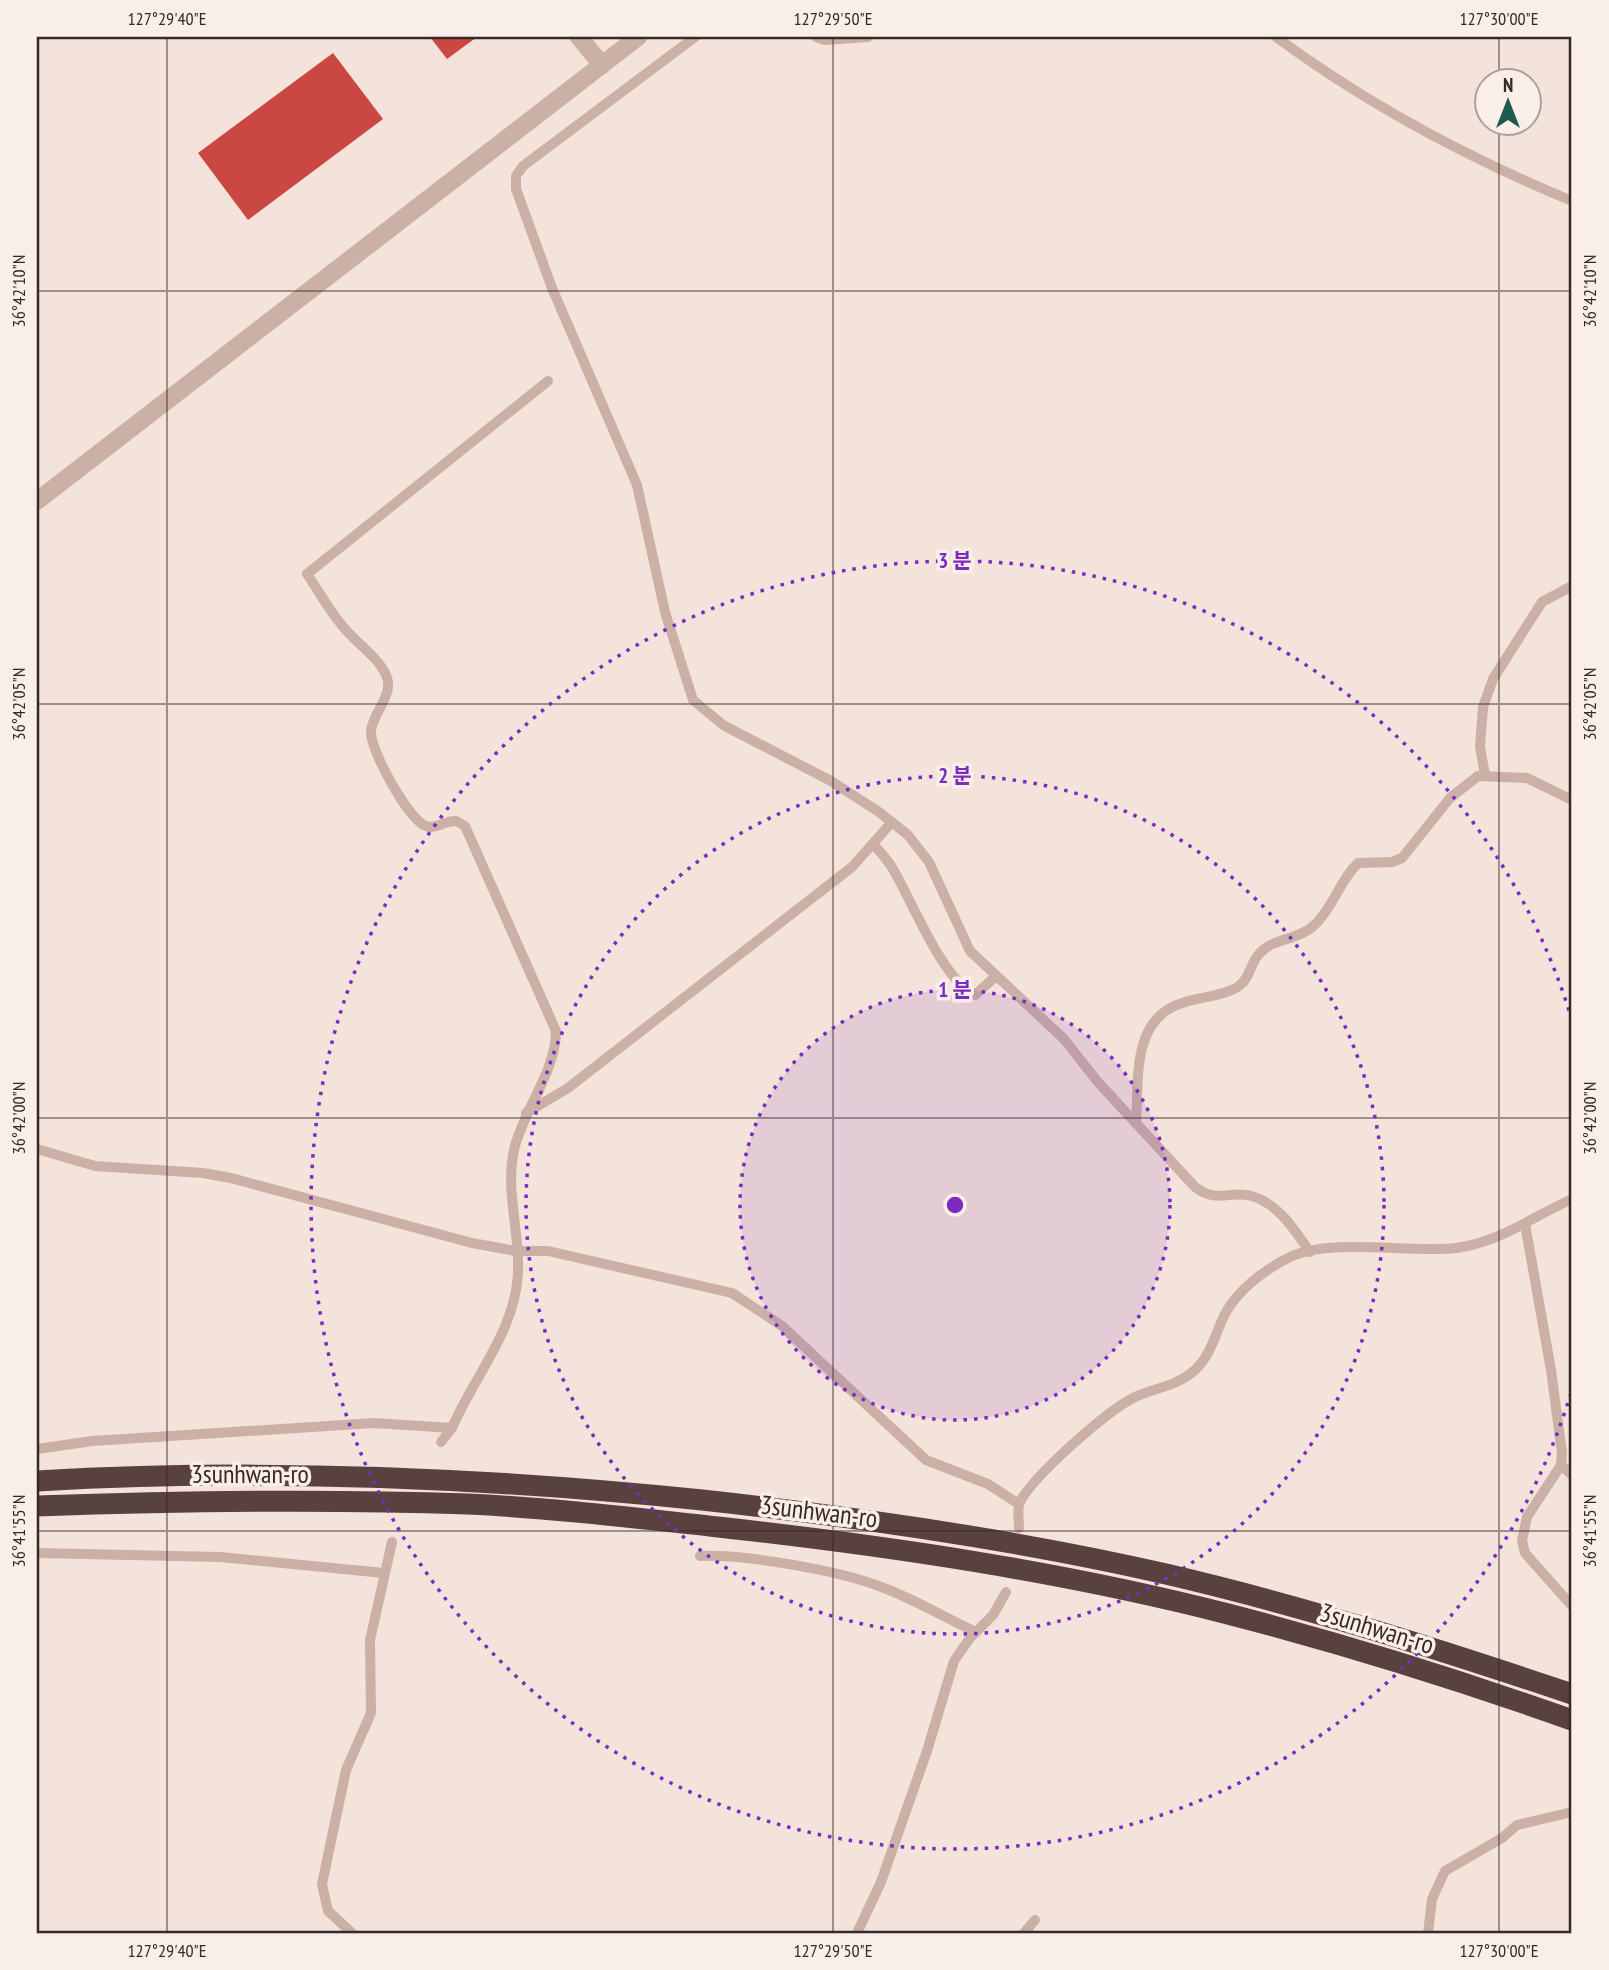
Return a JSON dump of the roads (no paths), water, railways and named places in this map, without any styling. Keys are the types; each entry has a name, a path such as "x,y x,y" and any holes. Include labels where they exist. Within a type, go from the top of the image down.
{"highway":[{"name":"3sunhwan-ro","path":"37,1481 253,1474 406,1476 552,1485 909,1524 1167,1574 1302,1608 1572,1693"},
{"name":"3sunhwan-ro","path":"37,1506 302,1500 471,1504 600,1514 864,1544 1083,1581 1225,1613 1367,1653 1572,1720"}],"street":[{"path":"579,37 602,65"},
{"path":"37,501 638,37"}],"lane":[{"path":"695,37 523,166 516,176 516,189 552,288 637,485 665,612 693,700 723,725 831,781 908,835 929,862 970,951 1064,1039 1097,1082 1203,1194 1218,1198 1250,1195 1268,1203 1286,1218 1310,1252"},
{"path":"816,37 825,40 868,37"},
{"path":"1276,37 1389,110 1503,172 1572,201"},
{"path":"441,1442 452,1428 464,1399 509,1321 518,1272 511,1173 520,1126 554,1050 556,1031 550,1011 465,826 456,821 429,827 418,823 394,786 370,740 371,727 389,686 388,678 339,622 307,573 548,381"},
{"path":"1485,775 1480,747 1483,707 1493,679 1542,602 1572,586"},
{"path":"1136,1123 1140,1049 1146,1031 1156,1018 1178,1004 1237,988 1247,978 1258,955 1267,947 1297,936 1312,927 1358,863 1392,862 1402,858 1450,798 1478,776 1527,778 1572,800"},
{"path":"526,1113 568,1088 852,867 892,822"},
{"path":"873,844 892,866 947,967 969,992 975,995 996,976"},
{"path":"37,1149 95,1166 203,1173 231,1178 396,1224 516,1251 548,1251 732,1293 782,1326 926,1460 988,1485 1019,1504"},
{"path":"1019,1528 1019,1504 1048,1465 1133,1398 1178,1383 1194,1371 1205,1360 1226,1312 1247,1287 1271,1268 1295,1255 1324,1249 1454,1248 1477,1244 1525,1224 1572,1199"},
{"path":"1525,1224 1551,1370 1562,1453 1561,1465 1527,1517 1522,1541 1525,1553 1572,1606"},
{"path":"37,1449 92,1441 374,1423 452,1428"},
{"path":"1561,1465 1572,1475"},
{"path":"352,1933 328,1911 322,1884 346,1770 371,1713 370,1640 392,1542"},
{"path":"37,1553 220,1557 384,1573"},
{"path":"700,1556 720,1555 838,1574 884,1587 976,1632"},
{"path":"857,1933 881,1882 927,1751 954,1661 993,1615 1006,1592"},
{"path":"1428,1933 1432,1899 1445,1871 1502,1838 1517,1825 1572,1812"},
{"path":"1024,1933 1035,1920"}]}
